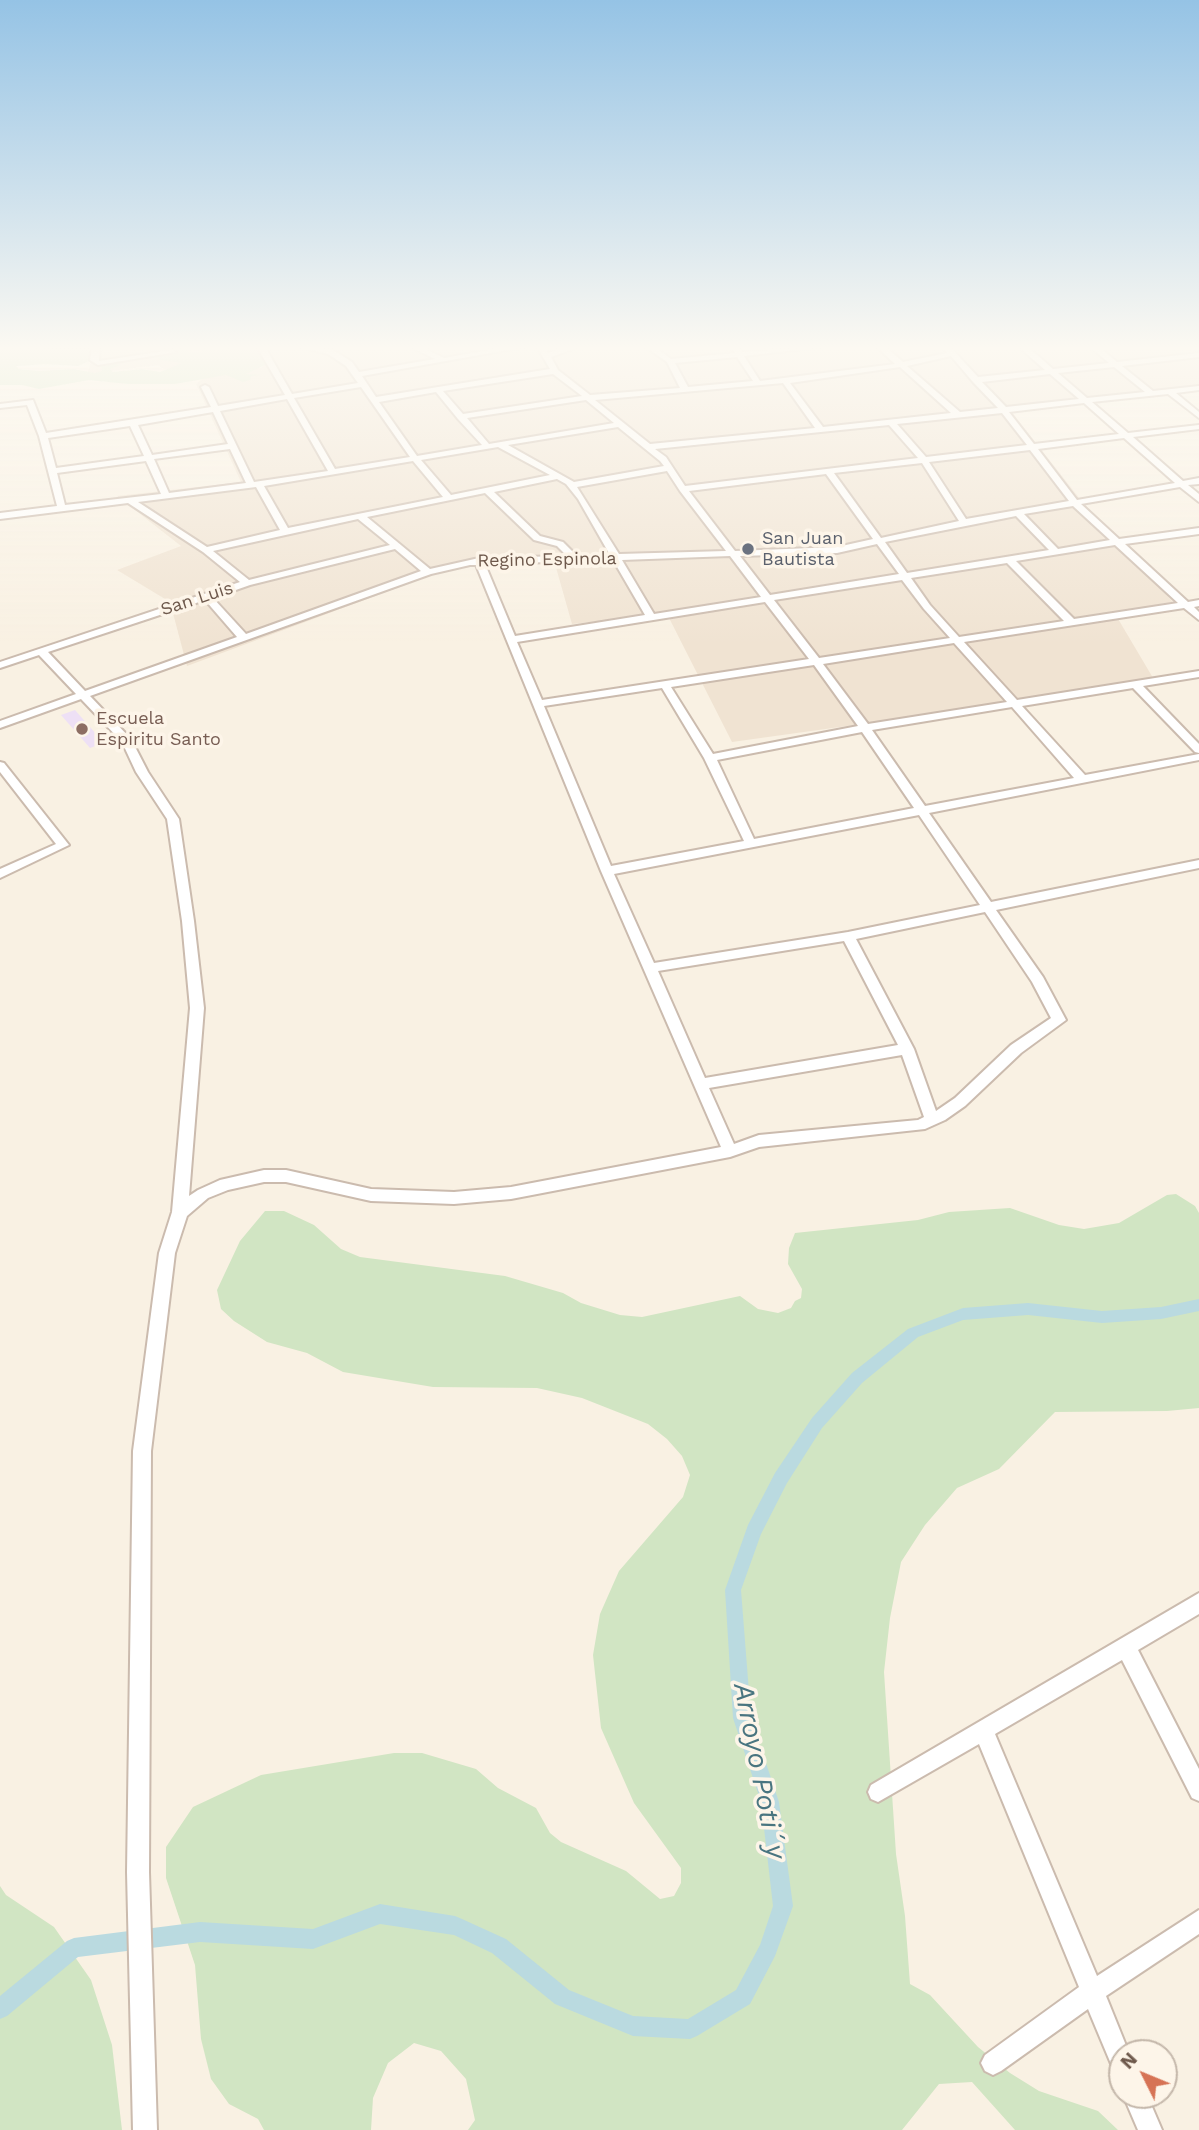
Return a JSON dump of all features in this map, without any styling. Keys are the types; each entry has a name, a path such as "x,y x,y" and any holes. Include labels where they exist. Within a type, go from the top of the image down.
{"street":[{"path":"46,446 62,509"},
{"path":"143,446 166,496"},
{"path":"52,471 230,446"},
{"path":"233,446 285,531"},
{"path":"317,446 332,471"},
{"path":"407,446 448,497"},
{"path":"0,516 255,485 485,446"},
{"path":"505,446 572,485 651,617"},
{"path":"646,447 652,446"},
{"path":"912,446 964,522"},
{"path":"683,489 1043,446"},
{"path":"1138,446 1199,499"},
{"path":"180,1212 203,1194 225,1184 264,1176 286,1176 371,1195 454,1198 511,1192 730,1151 760,1141 920,1125 960,1101 1016,1049 1059,1020 1038,980 816,660 683,489 663,459 646,447"},
{"path":"1031,448 1075,503 1199,617"},
{"path":"572,485 669,468"},
{"path":"829,472 903,577 1012,705 1082,779"},
{"path":"206,550 285,531 558,476"},
{"name":"Regino Espinola","path":"0,725 428,572 479,561 617,559 836,550 964,522 1199,481"},
{"path":"487,490 537,538 560,544 574,558"},
{"path":"129,500 206,550 247,583"},
{"path":"1018,513 1056,552"},
{"path":"360,516 428,572"},
{"path":"511,639 1199,531"},
{"name":"San Luis","path":"0,665 247,583 398,546"},
{"path":"1009,559 1070,621"},
{"path":"479,561 607,871 730,1151"},
{"path":"206,596 245,639"},
{"path":"538,704 1199,603"},
{"path":"41,652 127,741 142,772 173,819 197,1008 180,1212 167,1253 142,1451 138,1894 145,2130"},
{"path":"710,758 864,728 1199,674"},
{"path":"1135,684 1199,750"},
{"path":"665,685 710,758 750,842"},
{"path":"607,871 1199,757"},
{"path":"0,765 63,845 0,874"},
{"path":"651,968 848,936 1199,864"},
{"path":"848,936 907,1049 932,1120"},
{"path":"701,1084 907,1049"},
{"path":"878,1792 1199,1603"},
{"path":"1125,1646 1199,1791"},
{"path":"983,1730 1112,2039"},
{"path":"993,2063 1092,1992 1199,1921"},
{"path":"1141,2109 1150,2130"}],"shaded area":[{"path":"225,446 1039,446 1081,500 1173,602 1114,612 1156,683 732,742 667,614 572,624 555,564 466,567 437,573 187,666 170,602 117,570 181,546 117,496 241,482"},
{"name":"Escuela Espiritu Santo","path":"75,710 104,743 90,748 61,715"}],"green space":[{"path":"1176,1194 1195,1206 1199,1213 1199,1408 1167,1411 1055,1412 999,1469 957,1488 925,1525 901,1562 890,1618 884,1672 896,1854 905,1916 910,1984 930,1995 978,2047 1010,2073 1039,2091 1098,2111 1118,2130 1015,2130 972,2082 939,2084 902,2130 468,2130 475,2120 466,2079 441,2051 414,2043 388,2063 373,2098 371,2130 264,2130 258,2119 229,2104 211,2079 201,2039 195,1965 166,1878 166,1847 193,1807 261,1775 394,1753 422,1753 476,1769 498,1788 536,1808 550,1833 561,1842 626,1871 660,1899 674,1896 681,1883 681,1868 634,1803 601,1728 593,1655 600,1614 619,1571 683,1497 690,1475 682,1456 648,1424 582,1398 537,1388 433,1387 343,1372 307,1353 267,1342 234,1321 221,1309 217,1290 240,1241 265,1211 284,1211 314,1225 341,1249 360,1257 505,1276 563,1293 581,1303 620,1315 642,1317 740,1296 758,1309 778,1313 791,1308 795,1301 801,1298 802,1289 788,1264 789,1248 795,1233 918,1220 949,1212 1010,1208 1059,1225 1084,1229 1119,1223 1167,1195"},
{"path":"0,1886 6,1895 54,1927 91,1980 112,2045 122,2130 0,2130"}],"waterway":[{"name":"Arroyo Poti´y","path":"0,2009 74,1948 200,1932 313,1939 380,1914 455,1926 499,1946 562,1997 633,2026 690,2029 743,1997 768,1949 783,1906 770,1802 742,1718 733,1590 754,1531 781,1478 817,1423 857,1378 913,1333 963,1314 1028,1309 1102,1317 1161,1313 1199,1305"}],"place":[{"name":"San Juan Bautista","path":"748,549"},
{"name":"Escuela Espiritu Santo","path":"82,729"}]}
